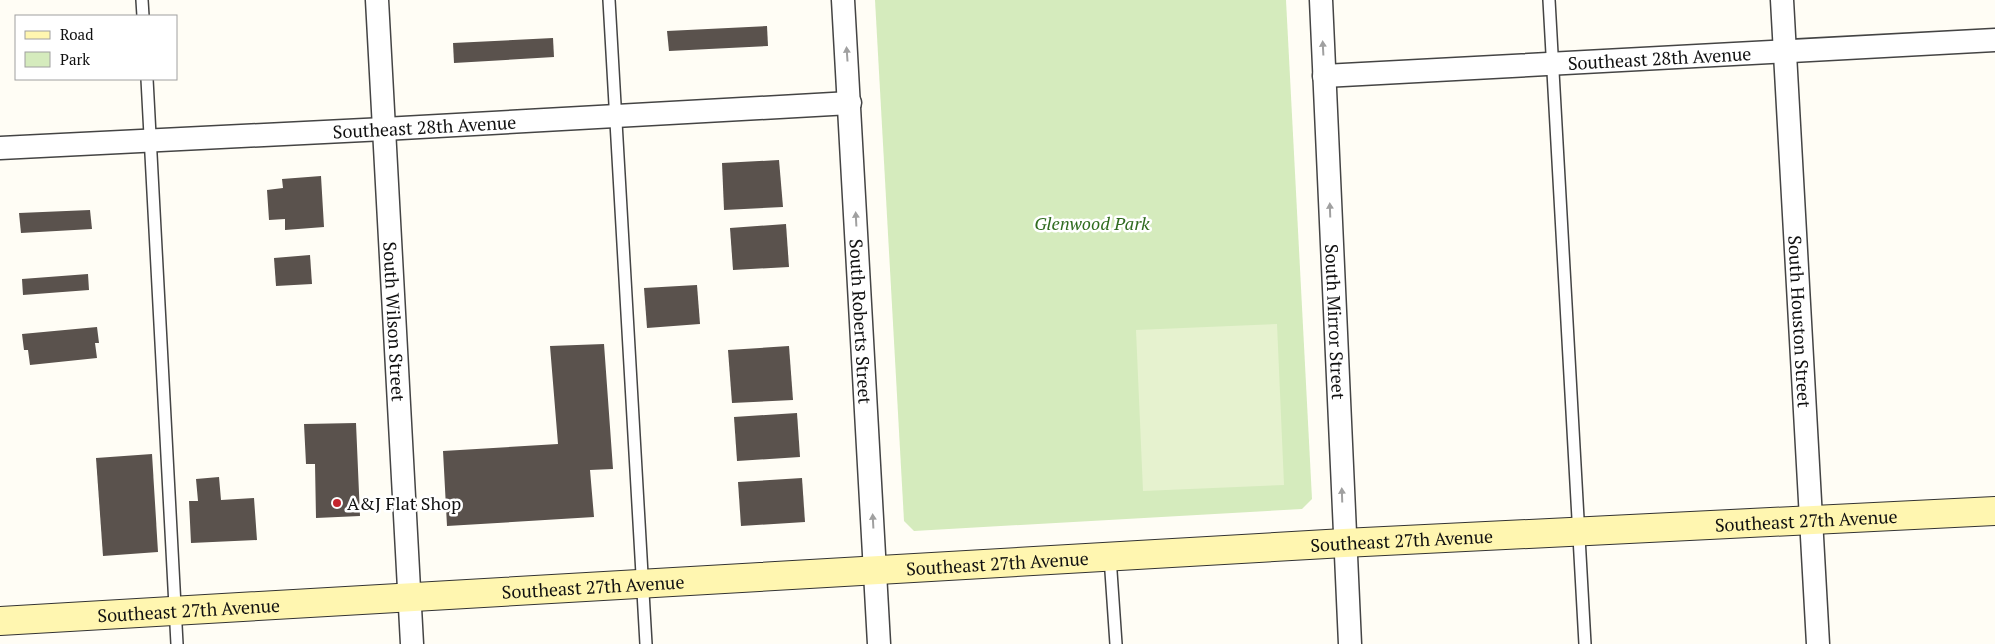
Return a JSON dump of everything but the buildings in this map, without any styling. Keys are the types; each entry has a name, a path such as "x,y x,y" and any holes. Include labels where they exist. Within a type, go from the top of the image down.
{"main road":[{"name":"Southeast 27th Avenue","path":"0,621 1344,543 1995,511"}],"street":[{"name":"South Wilson Street","path":"377,0 412,644"},
{"name":"South Roberts Street","path":"844,0 879,644"},
{"name":"South Mirror Street","path":"1321,0 1350,644"},
{"name":"South Houston Street","path":"1782,0 1818,644"},
{"name":"Southeast 28th Avenue","path":"1324,76 1785,53 1995,40"},
{"name":"Southeast 28th Avenue","path":"0,148 850,103"}],"lane":[{"path":"142,0 143,15"},
{"path":"609,0 646,644"},
{"path":"1549,0 1585,644"},
{"path":"147,80 177,644"},
{"path":"1110,557 1116,644"}],"green space":[{"name":"Glenwood Park","path":"875,0 1286,0 1312,499 1302,509 914,531 904,521"},
{"path":"1277,324 1284,485 1143,491 1136,330"}],"place":[{"name":"A&J Flat Shop","path":"337,503"}]}
